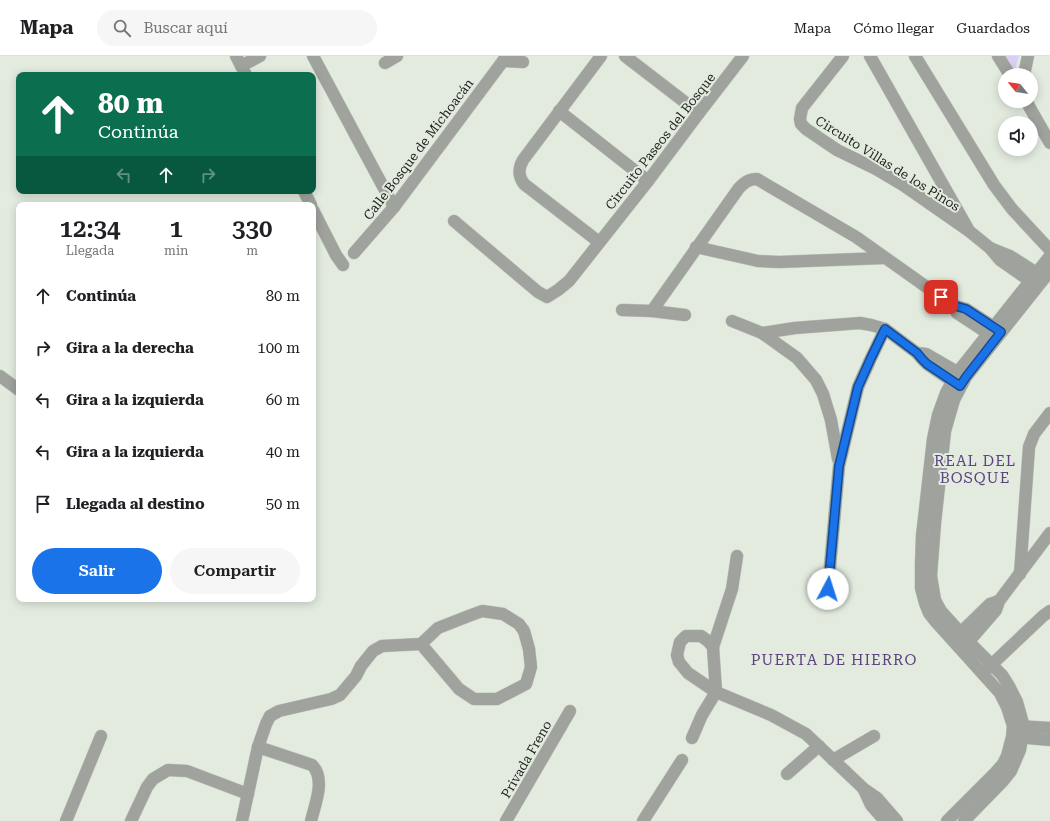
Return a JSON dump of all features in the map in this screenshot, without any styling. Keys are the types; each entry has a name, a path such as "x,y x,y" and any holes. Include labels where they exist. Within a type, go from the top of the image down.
{"street":[{"path":"241,66 260,56"},
{"path":"313,56 394,207"},
{"path":"385,63 397,56"},
{"path":"599,242 524,184 519,171 523,160 601,56"},
{"path":"625,56 699,113"},
{"name":"Circuito Paseos del Bosque","path":"454,221 538,292 547,297 569,281 648,181 743,56"},
{"name":"Circuito Villas de los Pinos","path":"843,56 802,108 800,114 801,124 806,129 838,150 876,169 903,185 969,231 990,248 1000,260 1040,278"},
{"name":"Circuito Villas de los Pinos","path":"870,56 969,231"},
{"path":"915,56 994,185 1012,209 1050,250"},
{"path":"998,56 1006,68"},
{"path":"1025,68 1028,56"},
{"path":"502,59 523,62"},
{"name":"Calle Bosque de Michoacán","path":"354,253 394,207 502,59"},
{"path":"1030,108 1050,143"},
{"path":"559,111 648,181"},
{"path":"652,310 739,188 750,179 758,179 842,228 952,305 966,309 994,333"},
{"path":"316,216 336,255 343,265"},
{"path":"696,247 765,262 802,262 884,258"},
{"path":"964,821 1011,771 1016,761 1018,732 1007,706 987,668 957,636 929,613 921,588 922,536 933,439 941,405 994,333 1040,278 1050,256"},
{"path":"622,310 652,310 685,315"},
{"path":"732,321 762,333 797,358 816,380 823,394 831,420 839,466"},
{"path":"762,333 795,328 860,323 885,329 917,353 926,354 959,379"},
{"path":"828,589 839,466 858,387 885,329"},
{"path":"0,376 16,388"},
{"path":"1020,574 1029,447 1034,434 1050,413"},
{"path":"965,646 996,610 999,601 1050,533"},
{"path":"692,738 702,715 716,692 713,647 732,589 737,556"},
{"path":"957,636 990,604 999,601"},
{"path":"242,821 258,747 270,716 279,711 330,699 340,695 356,676 361,666 374,651 382,646 422,644 438,628 482,611 503,614 519,624 524,631 530,659 530,675 526,684 497,699 474,698 459,689 422,644"},
{"path":"987,668 1050,611"},
{"path":"713,647 701,636 686,636 680,642 677,655 679,662 688,674 716,692 771,715 806,734 864,789 877,798 897,821"},
{"name":"Privada Freno","path":"506,821 570,711"},
{"path":"1018,732 1050,728"},
{"path":"1018,732 1050,740"},
{"path":"947,821 1002,764 1018,732"},
{"path":"66,821 101,736"},
{"path":"833,760 874,736"},
{"path":"787,774 819,746"},
{"path":"258,747 312,765 316,769 318,774 318,787 311,821"},
{"path":"643,821 682,760"},
{"path":"131,821 147,787 153,779 168,770 187,771 248,794"},
{"path":"864,789 871,805 885,821"}],"shaded area":[{"path":"1005,56 1019,56 1015,68 1012,68"}],"district":[{"name":"REAL DEL BOSQUE","path":"975,470"},
{"name":"PUERTA DE HIERRO","path":"834,660"}],"route":[{"path":"828,589 839,466 858,387 885,329 917,353 927,364 960,386 1001,332 966,309 952,305 941,297"}]}
